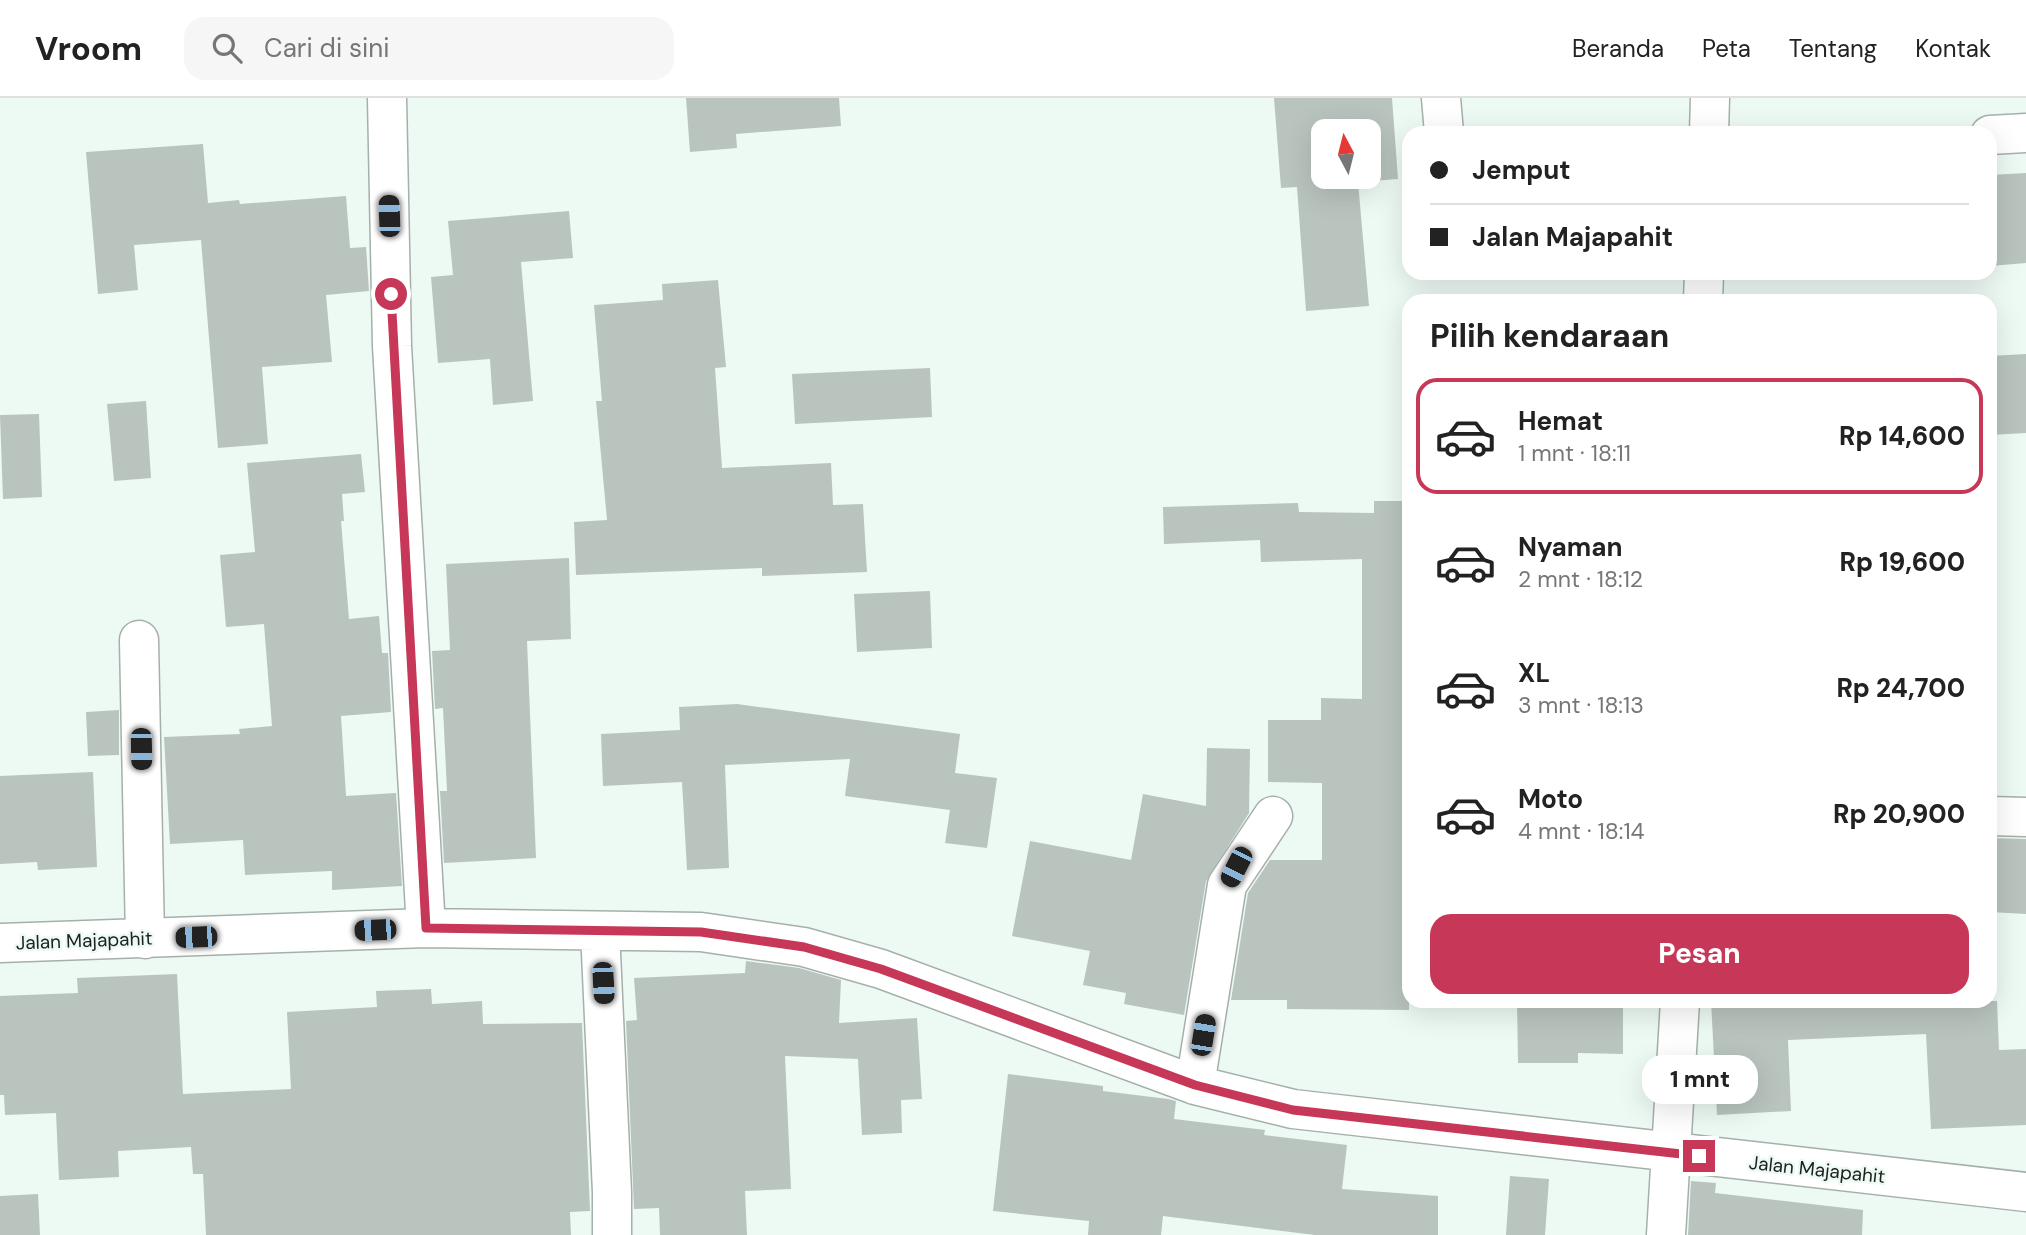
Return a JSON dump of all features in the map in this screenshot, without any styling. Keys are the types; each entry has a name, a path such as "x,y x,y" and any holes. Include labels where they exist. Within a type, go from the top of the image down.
{"street":[{"path":"387,98 393,346 426,928"},
{"path":"1441,98 1443,126"},
{"path":"1709,126 1710,98"},
{"path":"1997,135 2026,133"},
{"path":"139,640 145,939"},
{"path":"1195,1085 1227,886 1273,816"},
{"path":"1997,816 2026,817"},
{"name":"Jalan Majapahit","path":"0,943 426,928 701,932 804,947 881,969 1195,1085 1293,1110 2026,1192"},
{"path":"600,931 612,1235"},
{"path":"1666,1235 1680,1008"}],"building":[{"path":"686,98 839,98 841,126 736,134 737,148 690,152"},
{"path":"1274,98 1392,98 1398,179 1381,180 1381,119 1311,119 1311,189 1359,189 1369,306 1306,311 1297,187 1281,188"},
{"path":"203,144 208,203 239,200 240,204 346,196 350,248 366,247 369,291 326,295 332,362 262,367 268,444 218,448 201,240 134,245 138,290 98,294 86,152"},
{"path":"2026,173 2026,263 1997,265 1997,175"},
{"path":"569,211 573,258 521,262 533,401 493,405 490,359 438,363 431,277 453,275 448,221"},
{"path":"718,280 726,367 715,368 722,468 831,463 833,505 863,504 867,572 762,576 762,568 576,575 574,522 607,520 596,401 602,401 594,305 663,300 662,284"},
{"path":"2026,354 2026,433 1997,435 1997,356"},
{"path":"930,368 932,417 795,424 792,374"},
{"path":"146,401 151,478 114,481 107,404"},
{"path":"39,414 42,497 3,499 0,415"},
{"path":"361,454 365,492 342,494 344,521 341,521 349,619 379,616 382,653 388,653 391,712 341,716 346,796 396,793 402,886 332,890 332,871 245,875 243,840 170,844 164,737 240,734 239,729 272,726 264,624 226,627 220,555 255,552 247,463"},
{"path":"1374,501 1402,501 1402,1008 1409,1010 1287,1009 1287,1000 1231,1000 1248,893 1270,860 1322,860 1322,783 1268,782 1268,720 1321,720 1321,698 1362,699 1362,559 1261,562 1260,540 1164,544 1163,507 1298,503 1299,512 1374,513"},
{"path":"569,558 571,639 527,641 536,858 444,863 440,791 447,791 443,708 435,709 432,651 450,650 446,564"},
{"path":"930,591 932,648 857,652 854,594"},
{"path":"737,704 960,734 955,773 997,778 987,848 945,843 950,810 845,796 850,759 725,765 729,868 687,870 682,782 603,786 601,734 680,730 679,707"},
{"path":"119,710 119,755 88,756 86,712"},
{"path":"1207,748 1250,749 1249,813 1206,881 1184,1015 1124,1004 1126,993 1083,985 1090,951 1012,936 1030,841 1131,860 1143,794 1206,806"},
{"path":"93,772 97,867 38,870 37,862 0,864 0,776"},
{"path":"1997,838 2026,839 2026,914 1997,912"},
{"path":"746,961 799,968 841,980 839,1023 917,1018 922,1099 901,1100 902,1133 862,1135 858,1059 785,1056 791,1189 745,1191 747,1235 660,1235 659,1208 634,1209 626,1021 637,1020 634,978 745,973"},
{"path":"177,974 183,1094 291,1089 287,1012 377,1007 376,991 431,989 432,1004 482,1001 483,1024 582,1023 590,1211 570,1212 571,1235 206,1235 203,1174 193,1174 191,1147 118,1151 119,1177 59,1180 56,1113 5,1115 4,1095 0,1095 0,996 78,993 77,978"},
{"path":"1997,1001 1999,1050 2026,1049 2026,1125 1931,1129 1926,1034 1788,1040 1791,1111 1717,1115 1711,1008 1997,1008"},
{"path":"1517,1008 1623,1008 1623,1054 1578,1053 1578,1063 1518,1063"},
{"path":"1008,1074 1103,1086 1103,1091 1176,1101 1174,1119 1265,1130 1264,1135 1347,1145 1342,1189 1438,1196 1438,1235 1315,1235 1163,1216 1161,1235 1088,1235 1089,1221 993,1211"},
{"path":"1510,1176 1549,1179 1545,1235 1506,1235"},
{"path":"1691,1181 1716,1183 1715,1193 1863,1210 1862,1235 1688,1235"},
{"path":"38,1194 40,1235 0,1235 0,1196"}],"route":[{"path":"391,294 426,928 701,932 804,947 881,969 1195,1085 1293,1110 1699,1156"}]}
